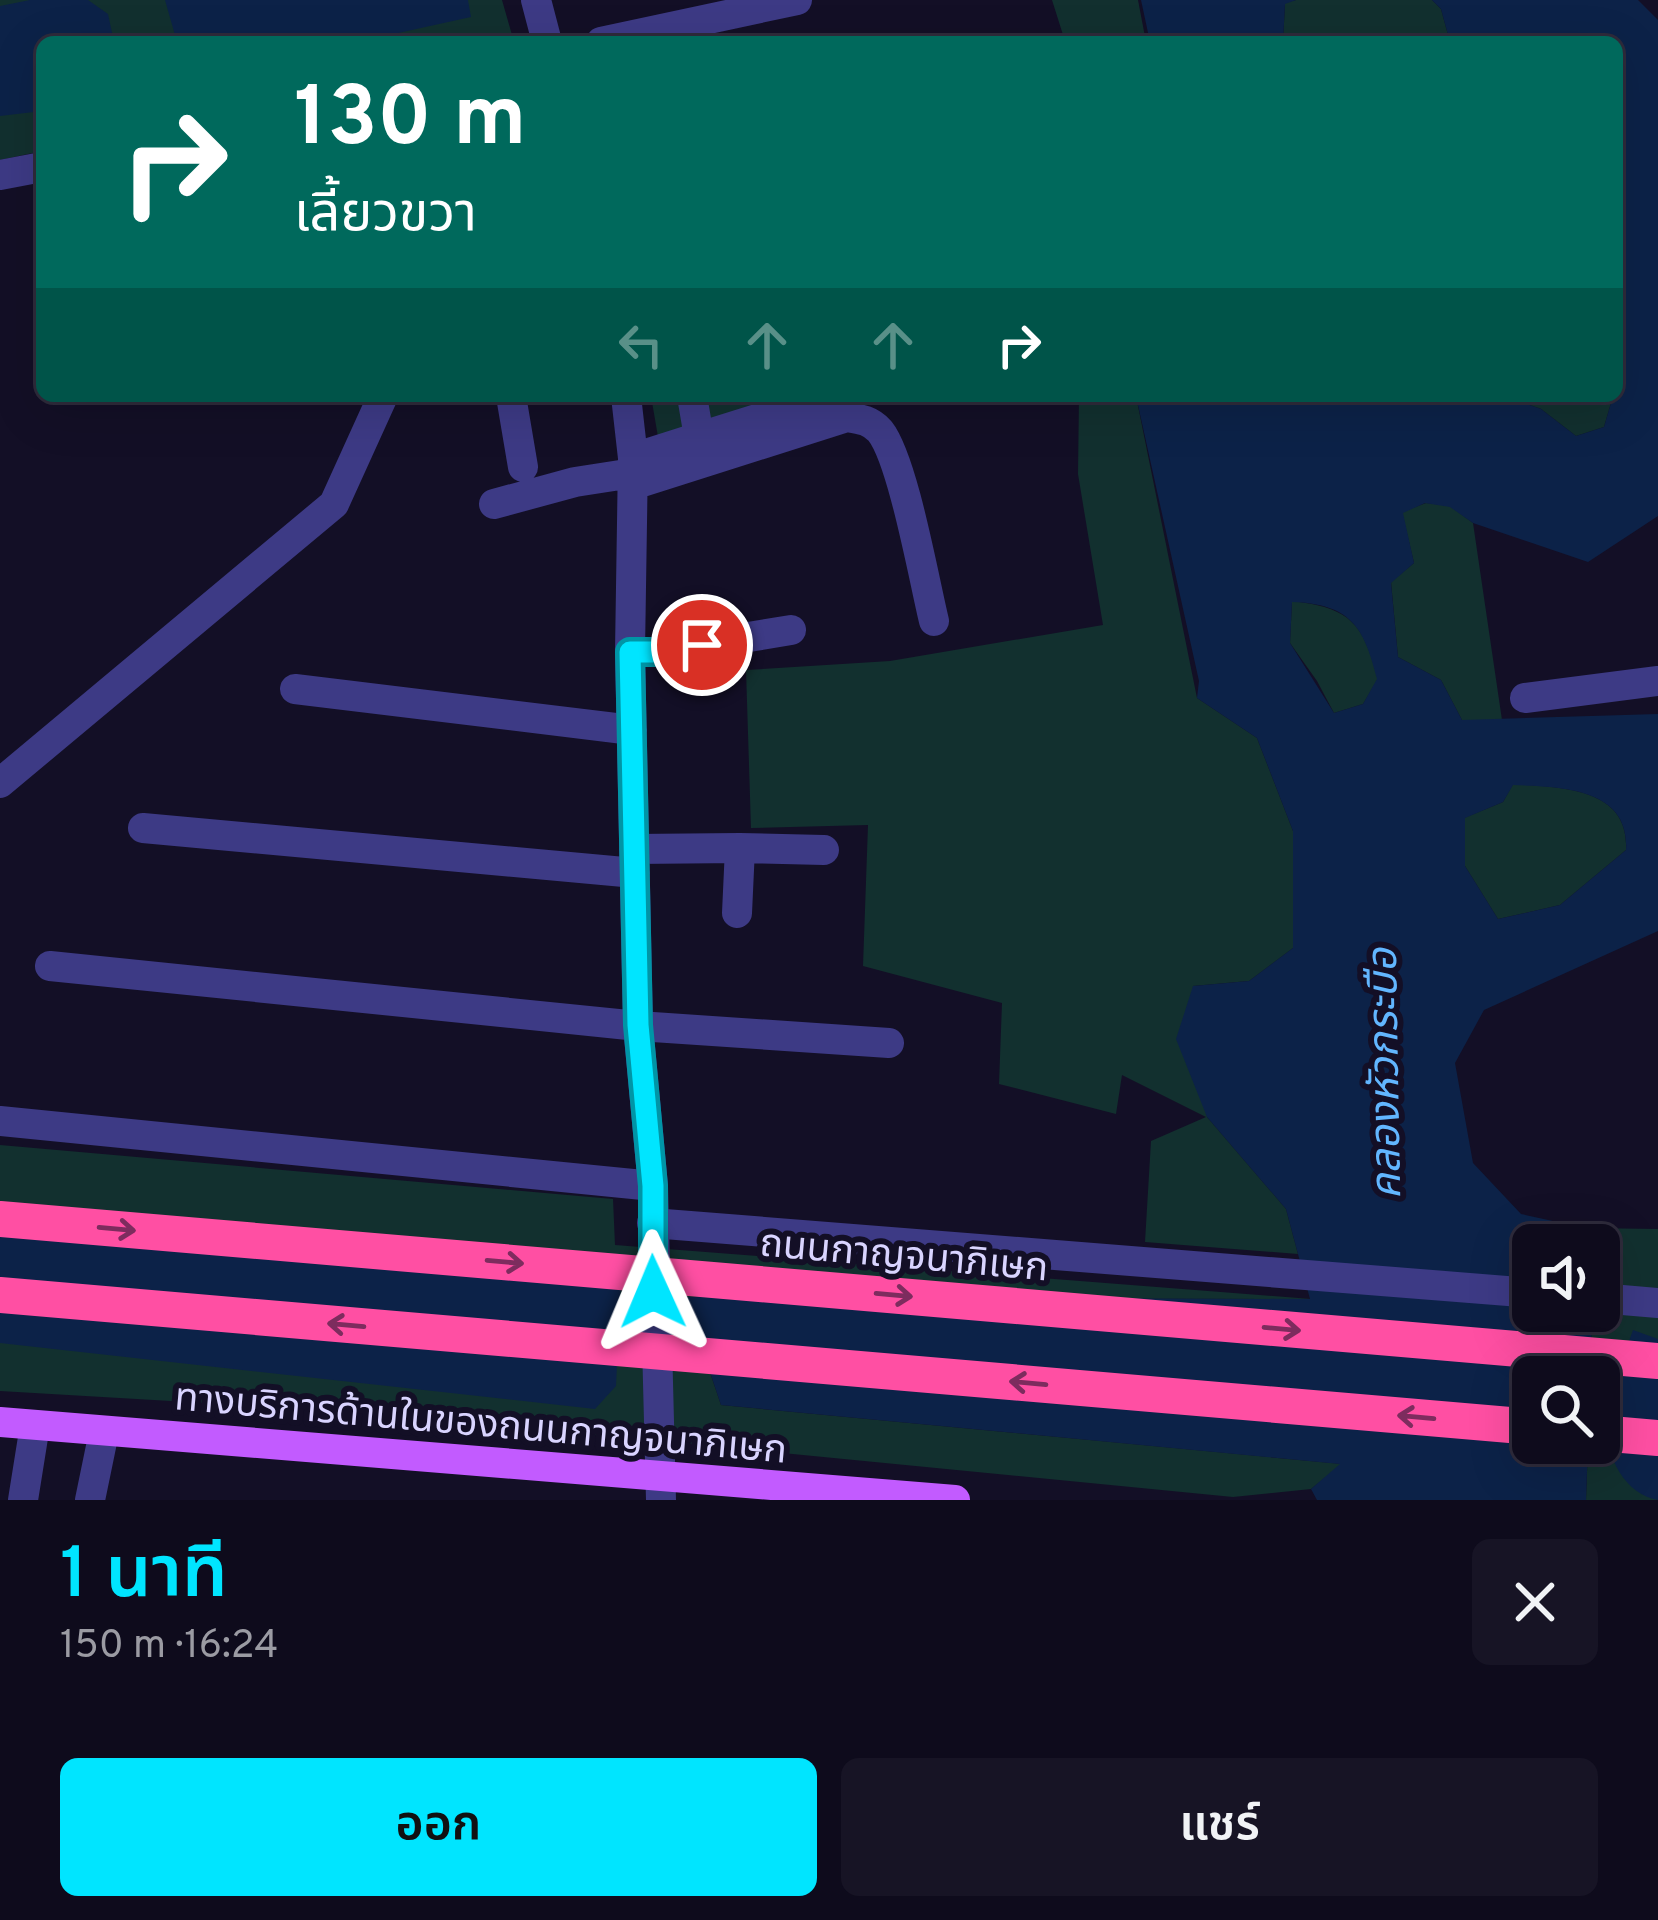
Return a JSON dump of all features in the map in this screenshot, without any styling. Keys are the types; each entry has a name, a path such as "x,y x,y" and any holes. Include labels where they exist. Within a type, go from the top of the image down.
{"highway":[{"name":"ถนนกาญจนาภิเษก","path":"0,1219 1658,1361"},
{"path":"0,1295 1512,1425"},
{"path":"1620,1434 1658,1438"}],"main road":[{"name":"ทางบริการด้านในของถนนกาญจนาภิเษก","path":"0,1422 659,1487 955,1500"}],"street":[{"path":"536,0 545,36"},
{"path":"629,36 797,0"},
{"path":"0,175 36,168"},
{"path":"0,783 334,504 379,402"},
{"path":"512,402 523,467"},
{"path":"627,402 633,472 630,652 638,1025 653,1186 659,1487"},
{"path":"693,402 699,437"},
{"path":"633,472 699,437 812,402"},
{"path":"494,503 847,417 865,419 880,432 894,458 934,621"},
{"path":"630,652 657,652 790,630"},
{"path":"1525,698 1658,681"},
{"path":"295,689 632,730"},
{"path":"143,828 634,861 740,848 824,850"},
{"path":"737,913 740,848"},
{"path":"50,966 638,1025 889,1043"},
{"path":"0,1121 653,1186"},
{"path":"652,1222 1512,1291"},
{"path":"1620,1300 1658,1303"},
{"path":"23,1500 35,1425"},
{"path":"89,1500 104,1432"}],"green space":[{"path":"0,0 502,0 512,36 36,36 36,152 0,160"},
{"path":"1052,0 1138,0 1145,36 1063,36"},
{"path":"1432,0 1441,9 1448,36 1283,36 1285,3"},
{"path":"652,402 865,402 663,466"},
{"path":"1079,402 1137,402 1197,698 1257,738 1293,831 1293,948 1249,981 1193,986 1207,1117 1286,1209 1298,1254 1145,1242 1151,1141 1206,1117 1122,1075 1116,1114 999,1084 1002,1003 863,966 868,825 751,828 746,670 890,661 1103,625 1078,474"},
{"path":"1521,402 1611,402 1604,427 1576,436 1541,409"},
{"path":"1426,503 1450,506 1473,523 1502,720 1462,720 1441,680 1398,657 1391,582 1414,563 1402,512"},
{"path":"1292,601 1328,608 1360,632 1378,679 1363,704 1334,713 1290,643"},
{"path":"1513,784 1570,790 1604,802 1624,829 1626,850 1560,905 1498,919 1465,866 1464,818 1503,802"},
{"path":"0,1145 613,1199 615,1245 1311,1299 685,1298 721,1405 1342,1464 1311,1489 1233,1497 361,1412 0,1391"},
{"path":"1620,1228 1658,1229 1658,1500 1586,1500 1587,1464 1620,1464 1620,1356 1591,1356 1591,1332 1620,1332"}],"water":[{"path":"30,0 88,0 108,14 113,36 36,36 36,112 0,116 0,6"},
{"path":"165,0 468,0 471,17 385,36 175,36"},
{"path":"1141,0 1296,0 1285,4 1283,36 1149,36"},
{"name":"คลองหัวกระบือ","path":"1432,0 1638,0 1658,20 1658,516 1588,562 1473,523 1450,507 1425,503 1403,513 1414,563 1391,583 1398,657 1441,680 1462,720 1658,714 1658,931 1484,1010 1455,1063 1473,1163 1521,1214 1567,1224 1512,1224 1512,1332 1591,1332 1591,1356 1512,1356 1512,1464 1587,1464 1586,1500 1317,1500 1311,1489 1340,1464 721,1405 685,1297 1310,1299 1286,1209 1207,1117 1176,1039 1193,986 1249,981 1293,948 1293,831 1257,738 1197,698 1199,681 1137,402 1521,402 1541,409 1576,436 1604,427 1611,402 1623,402 1623,36 1448,36 1441,9","holes":["1292,602 1328,607 1360,632 1377,679 1363,704 1334,713 1290,643","1513,785 1570,790 1604,802 1616,814 1624,829 1626,850 1560,905 1498,919 1465,866 1465,818 1503,802"]},
{"path":"0,1206 622,1259 616,1386 595,1409 0,1343"},
{"path":"1633,1330 1658,1339 1658,1500 1634,1489 1615,1464 1620,1464 1620,1366"}],"route":[{"path":"653,1292 653,1186 638,1025 630,652 702,645"}]}
